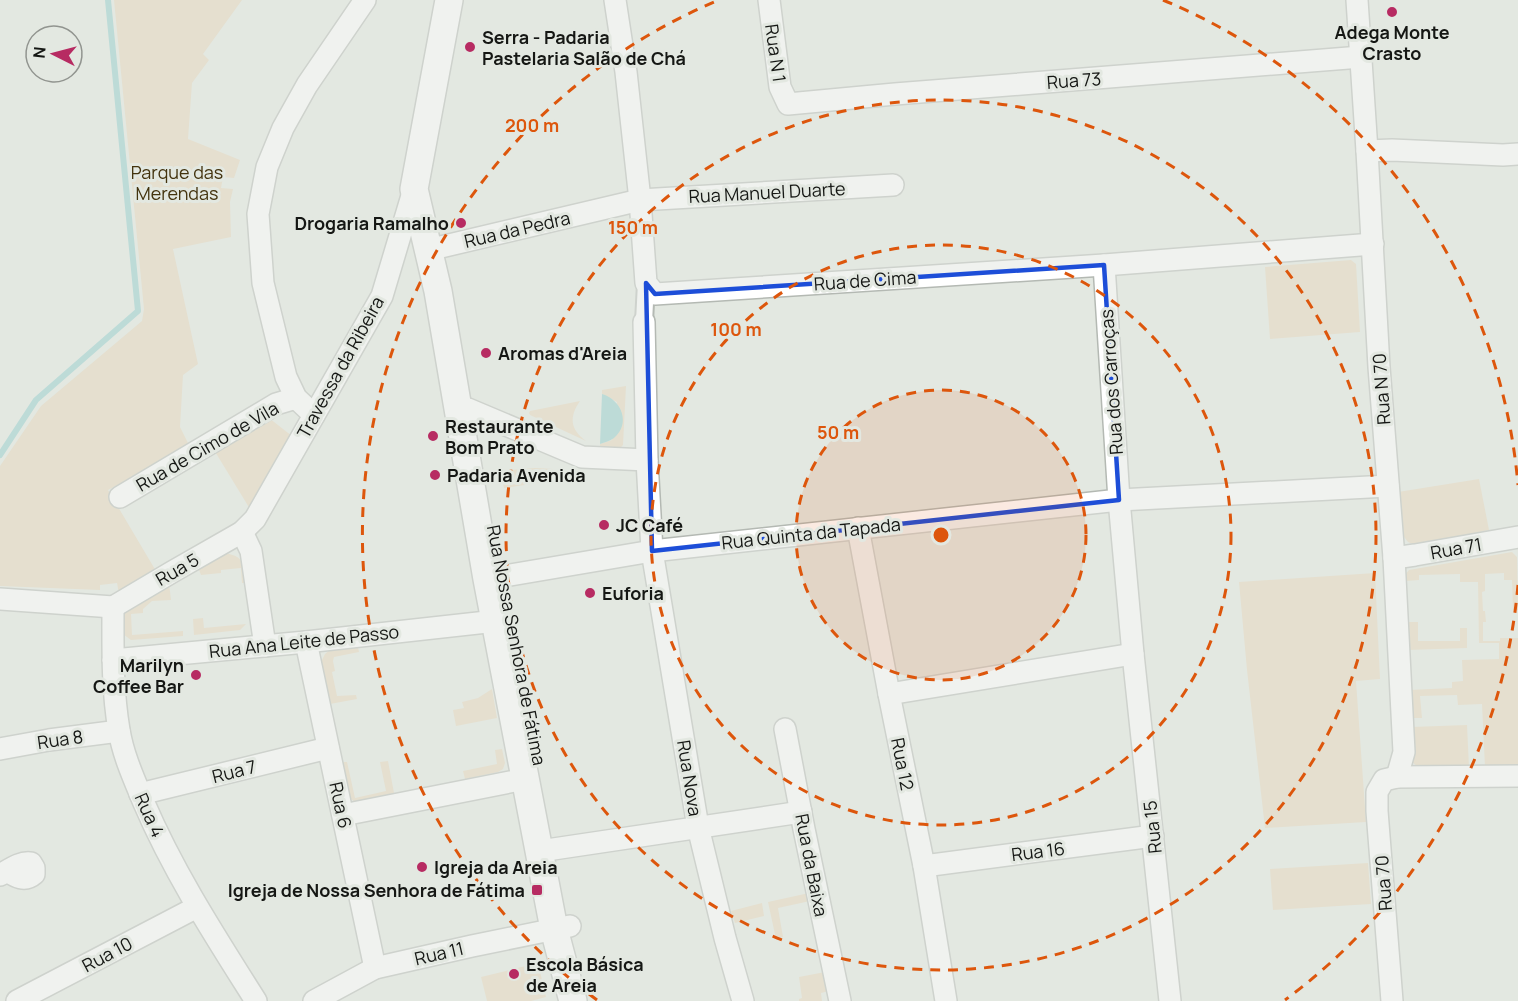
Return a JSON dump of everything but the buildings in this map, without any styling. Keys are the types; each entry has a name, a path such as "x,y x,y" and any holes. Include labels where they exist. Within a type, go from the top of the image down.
{"street":[{"path":"314,415 296,398 286,377 263,283 258,214 267,167 283,128 307,85 365,0"},
{"path":"414,189 449,0"},
{"path":"615,0 626,72 640,200 646,283 644,322"},
{"name":"Rua N 1","path":"769,0 780,87 788,104"},
{"name":"Rua N 70","path":"1357,0 1379,367 1394,558 1404,752 1397,777"},
{"name":"Rua 73","path":"788,104 1361,57"},
{"path":"1367,151 1518,154"},
{"name":"Rua Manuel Duarte","path":"640,200 893,185"},
{"name":"Rua Nossa Senhora de Fátima","path":"414,189 438,291 496,577 548,849 573,1001"},
{"name":"Travessa da Ribeira","path":"242,532 255,519 382,296 414,189"},
{"name":"Rua da Pedra","path":"428,250 640,200"},
{"name":"Rua de Cima","path":"646,283 655,294 1104,265 1373,244"},
{"name":"Rua dos Carroças","path":"1104,265 1119,500"},
{"name":"Rua Nossa Senhora de Fátima","path":"438,291 449,326 468,409 496,577 496,621 525,778 548,849"},
{"name":"Rua Nova","path":"644,322 647,460 652,551 698,827 743,1001"},
{"name":"Rua de Cimo de Vila","path":"120,497 276,404 296,398"},
{"path":"468,409 582,457 647,460"},
{"name":"Rua Quinta da Tapada","path":"496,577 652,551 1119,500 1388,486"},
{"name":"Rua 15","path":"1119,500 1170,1001"},
{"name":"Rua 12","path":"858,528 924,867 946,1001"},
{"path":"242,532 251,551 265,646"},
{"name":"Rua 5","path":"113,607 242,532"},
{"name":"Rua 71","path":"1394,558 1518,537"},
{"path":"0,599 113,607"},
{"name":"Rua 4","path":"113,607 112,660 119,731 129,766 159,836 197,907 256,1001"},
{"name":"Rua Ana Leite de Passo","path":"112,660 496,621"},
{"name":"Rua 6","path":"306,642 375,968"},
{"path":"889,694 1133,654"},
{"name":"Rua da Baixa","path":"785,729 840,1001"},
{"name":"Rua 8","path":"0,749 119,731"},
{"name":"Rua 7","path":"140,794 328,748"},
{"path":"1397,777 1518,776"},
{"name":"Rua 70","path":"1392,1001 1377,792 1384,780 1397,777"},
{"path":"343,815 525,778"},
{"path":"548,849 801,812"},
{"name":"Rua 16","path":"924,867 1153,836"},
{"path":"3,873 26,862 31,863"},
{"name":"Rua 10","path":"17,1001 197,907"},
{"name":"Rua Nossa Senhora de Fátima","path":"562,928 591,1001"},
{"name":"Rua 11","path":"315,1001 375,968 562,928"}],"highlighted area":[{"path":"1104,265 1119,500 652,551 646,283 655,294"}],"green space":[{"name":"Parque das Merendas","path":"114,0 242,0 203,54 209,60 192,83 188,139 240,160 234,178 223,177 221,188 233,189 230,202 231,237 173,249 198,364 183,375 180,427 190,447 108,490 156,571 119,594 117,583 100,585 100,590 0,586 0,466 41,406 142,321 144,309"},
{"path":"1351,260 1356,264 1360,332 1270,339 1265,267"},
{"path":"626,386 623,445 618,450 600,450 600,444 612,440 617,402 602,394 602,390"},
{"path":"580,401 574,412 573,422 577,432 586,441 529,413 530,411"},
{"path":"269,418 292,436 250,509 214,450"},
{"path":"553,469 552,483 504,488 500,471"},
{"path":"1479,479 1489,530 1415,545 1408,542 1401,533 1398,492"},
{"path":"1512,552 1517,557 1518,610 1513,610 1512,580 1504,580 1504,573 1485,574 1485,591 1482,592 1486,622 1483,622 1483,641 1518,638 1518,767 1485,767 1482,704 1458,705 1457,695 1420,696 1422,718 1410,718 1409,690 1452,688 1452,682 1463,681 1462,660 1499,659 1499,643 1479,643 1478,582 1460,582 1460,574 1419,575 1419,580 1405,581 1405,575 1409,570"},
{"path":"222,553 239,558 244,566 246,583 242,583 241,568 201,575 198,567"},
{"path":"1375,573 1380,679 1356,681 1366,822 1265,828 1239,582"},
{"path":"169,583 171,600 152,601 143,609 143,613 131,614 132,635 183,631 183,636 131,640 123,634 122,615 126,608"},
{"path":"203,618 204,628 246,624 240,630 194,635 193,619"},
{"path":"1407,622 1418,622 1418,641 1460,641 1460,628 1467,628 1467,648 1408,650"},
{"path":"358,647 359,652 334,657 335,671 332,672 337,696 356,695 357,699 330,704 321,662 331,649"},
{"path":"492,689 497,718 456,726 453,710 464,708 462,702 478,698"},
{"path":"1467,725 1469,767 1418,767 1412,762 1411,727"},
{"path":"502,749 505,763 503,769 465,779 463,771 497,764 495,750"},
{"path":"388,761 394,793 355,802 351,799 343,762 347,762 355,798 386,791 380,762"},
{"path":"1368,863 1371,904 1273,910 1270,869"},
{"path":"809,893 810,901 778,908 783,937 776,939 768,902"},
{"path":"762,903 764,916 735,923 731,911"},
{"path":"538,963 546,997 531,1001 487,1001 481,977"},
{"path":"825,972 829,991 821,993 822,1001 799,1001 802,998 799,977"}],"water":[{"path":"602,394 615,401 623,420 614,438 600,444"}],"waterway":[{"path":"0,455 36,400 138,311 108,0"}],"place":[{"name":"Adega Monte Crasto","path":"1392,12"},
{"name":"Serra - Padaria Pastelaria Salão de Chá","path":"470,47"},
{"name":"Drogaria Ramalho","path":"461,223"},
{"name":"Aromas d'Areia","path":"486,353"},
{"name":"Restaurante Bom Prato","path":"433,436"},
{"name":"Padaria Avenida","path":"435,475"},
{"name":"JC Café","path":"604,525"},
{"name":"Euforia","path":"590,593"},
{"name":"Marilyn Coffee Bar","path":"196,675"},
{"name":"Igreja da Areia","path":"422,867"},
{"name":"Igreja de Nossa Senhora de Fátima","path":"537,890"},
{"name":"Escola Básica de Areia","path":"514,974"}]}
